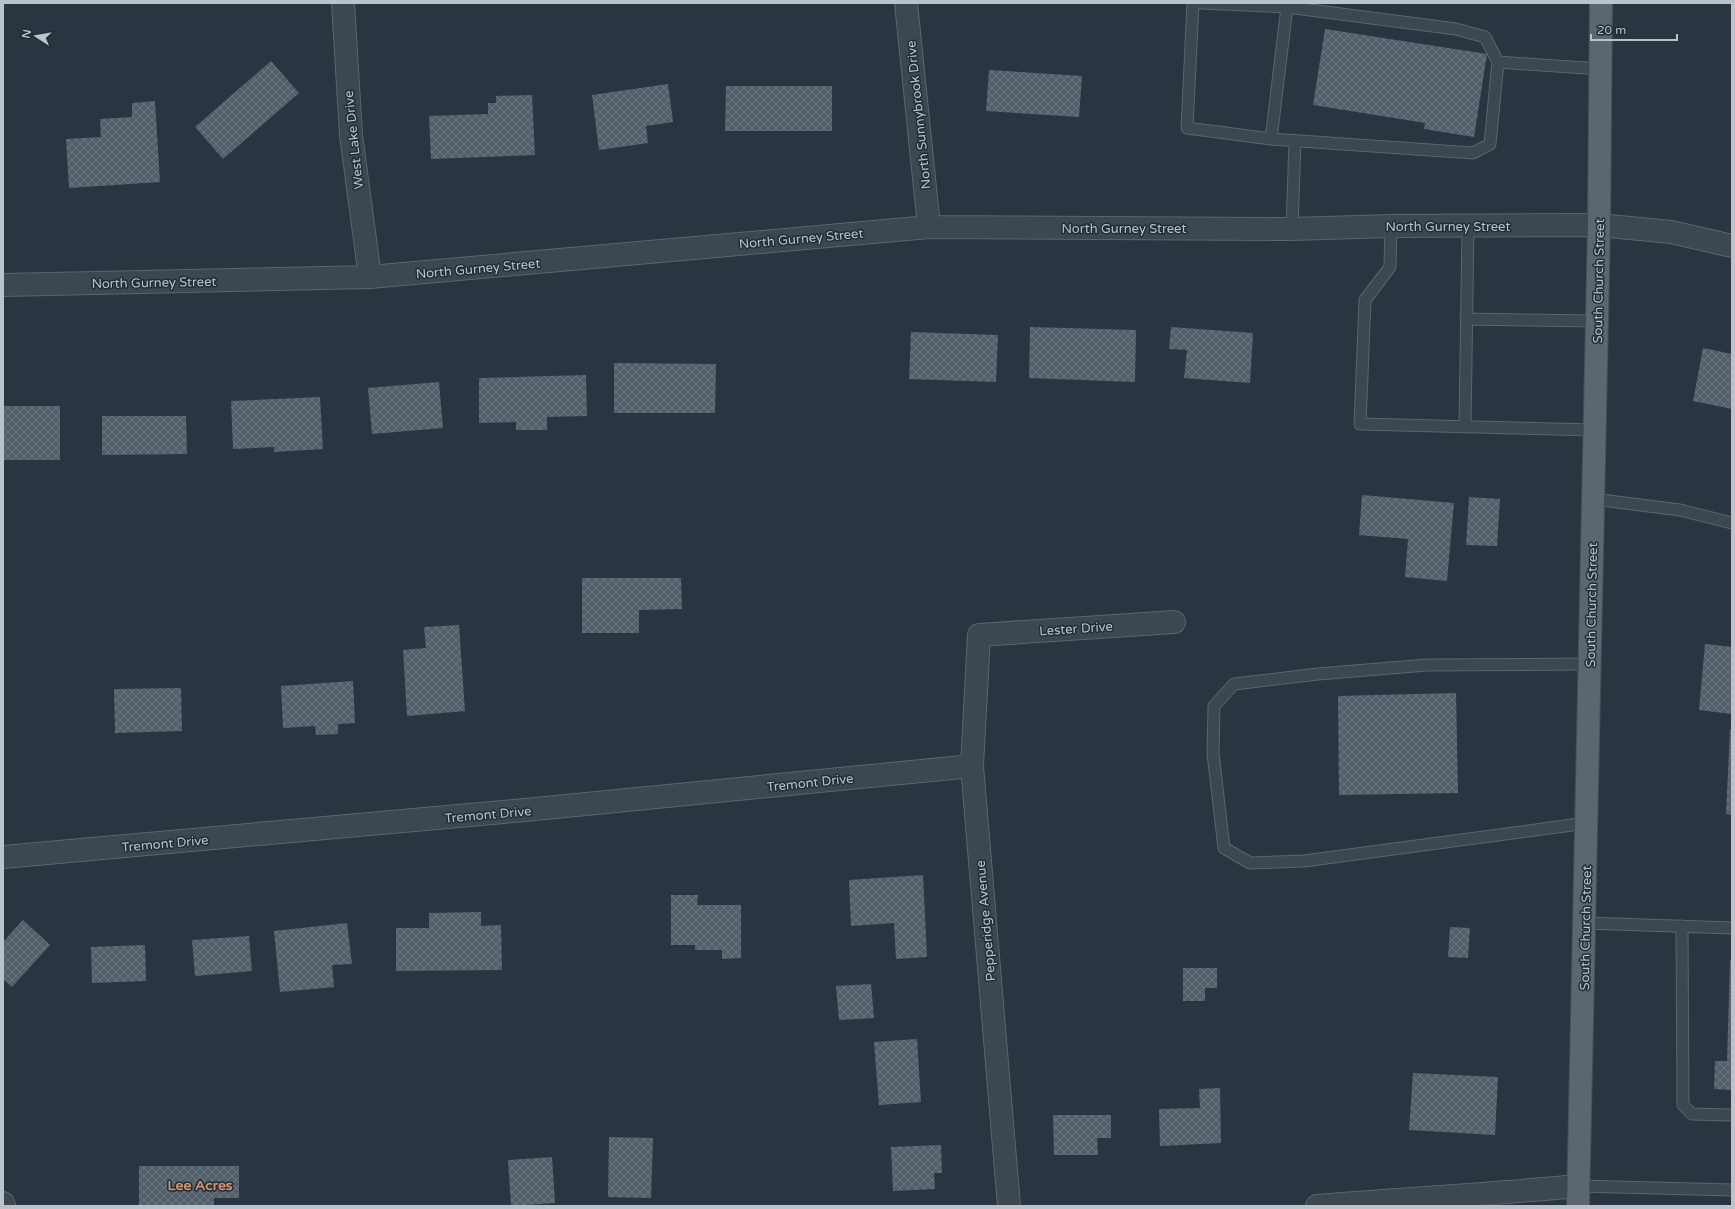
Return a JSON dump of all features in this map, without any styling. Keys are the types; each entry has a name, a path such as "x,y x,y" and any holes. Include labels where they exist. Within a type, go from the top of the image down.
{"main road":[{"name":"South Church Street","path":"1578,1196 1599,225 1601,3"}],"street":[{"name":"West Lake Drive","path":"342,3 351,135 370,277"},
{"name":"North Sunnybrook Drive","path":"906,3 929,227"},
{"name":"North Gurney Street","path":"3,285 370,277 929,227 1292,229 1391,226 1599,225 1671,232 1732,246"},
{"name":"Lester Drive","path":"979,635 1174,622"},
{"name":"Pepperidge Avenue","path":"979,635 972,766 1008,1206"},
{"name":"Tremont Drive","path":"3,857 525,810 972,766"},
{"path":"1317,1206 1444,1196 1578,1196"}],"lane":[{"path":"1193,3 1187,128 1271,140 1473,153 1490,144 1498,62 1485,37 1456,29 1287,7 1202,3"},
{"path":"1271,140 1287,7"},
{"path":"1498,62 1600,69"},
{"path":"1292,229 1294,141"},
{"path":"1391,226 1390,267 1365,300 1360,424 1594,430"},
{"path":"1465,427 1468,226"},
{"path":"1466,319 1597,321"},
{"path":"1593,499 1680,510 1732,523"},
{"path":"1587,823 1304,861 1250,863 1224,848 1213,753 1214,706 1234,684 1318,674 1427,665 1590,664"},
{"path":"1585,923 1732,928"},
{"path":"1682,926 1683,1104 1692,1114 1732,1115"},
{"path":"1578,1196 1732,1190"}],"building":[{"path":"1325,29 1487,54 1474,137 1424,129 1425,123 1313,105"},
{"path":"271,61 299,93 223,159 195,127"},
{"path":"989,70 1082,76 1079,117 986,111"},
{"path":"668,84 673,122 646,126 648,143 599,150 592,95"},
{"path":"726,86 832,86 832,131 725,131"},
{"path":"532,95 535,155 431,159 429,116 488,114 488,103 496,103 496,96"},
{"path":"155,101 160,182 69,188 66,139 101,137 100,119 132,117 132,103"},
{"path":"1030,327 1136,330 1135,382 1029,378"},
{"path":"1171,327 1253,333 1250,383 1184,378 1187,350 1169,349"},
{"path":"911,332 998,335 996,382 909,379"},
{"path":"1703,348 1732,354 1732,409 1693,401"},
{"path":"614,363 716,364 715,413 614,413"},
{"path":"586,375 587,416 547,417 547,430 516,430 516,422 479,423 479,378"},
{"path":"439,382 443,428 372,434 368,388"},
{"path":"320,397 323,449 274,452 274,447 233,449 231,401"},
{"path":"3,406 60,406 60,460 3,460"},
{"path":"102,416 186,416 187,454 102,455"},
{"path":"1362,495 1454,503 1447,581 1405,577 1408,539 1359,535"},
{"path":"1469,497 1500,499 1497,546 1466,545"},
{"path":"582,578 681,578 682,609 639,610 639,633 582,633"},
{"path":"459,625 465,711 407,716 403,650 426,648 424,627"},
{"path":"1705,644 1732,647 1732,714 1699,710"},
{"path":"353,681 355,723 338,724 338,734 316,735 315,726 283,728 281,686"},
{"path":"181,688 182,731 115,733 114,689"},
{"path":"1456,693 1458,793 1339,795 1338,696"},
{"path":"1730,729 1732,729 1732,815 1726,814"},
{"path":"923,875 927,957 896,959 894,923 851,926 849,880"},
{"path":"671,895 698,895 697,905 741,905 741,958 722,959 722,950 695,950 695,945 671,945"},
{"path":"481,912 481,926 501,925 502,970 396,971 396,928 429,928 429,913"},
{"path":"23,920 50,945 12,987 3,979 3,942"},
{"path":"347,923 352,964 332,965 334,987 280,992 274,931"},
{"path":"1450,927 1470,928 1468,958 1448,957"},
{"path":"249,936 252,971 195,976 192,940"},
{"path":"145,945 146,981 92,983 91,947"},
{"path":"1730,960 1732,960 1732,1090 1714,1089 1715,1061 1727,1061"},
{"path":"1183,968 1217,968 1217,988 1205,988 1205,1001 1183,1001"},
{"path":"871,984 874,1018 839,1020 836,986"},
{"path":"917,1039 921,1102 879,1105 874,1042"},
{"path":"1413,1073 1498,1077 1495,1135 1409,1130"},
{"path":"1220,1088 1221,1143 1160,1146 1159,1109 1200,1108 1199,1089"},
{"path":"1053,1115 1111,1115 1111,1138 1097,1138 1098,1155 1054,1155"},
{"path":"609,1137 653,1138 651,1198 608,1197"},
{"path":"941,1145 942,1173 934,1173 935,1189 893,1191 891,1147"},
{"path":"552,1157 555,1203 511,1206 508,1160"},
{"path":"139,1166 239,1166 239,1198 214,1198 214,1206 139,1206"}],"district":[{"name":"Lee Acres","path":"200,1185"}]}
